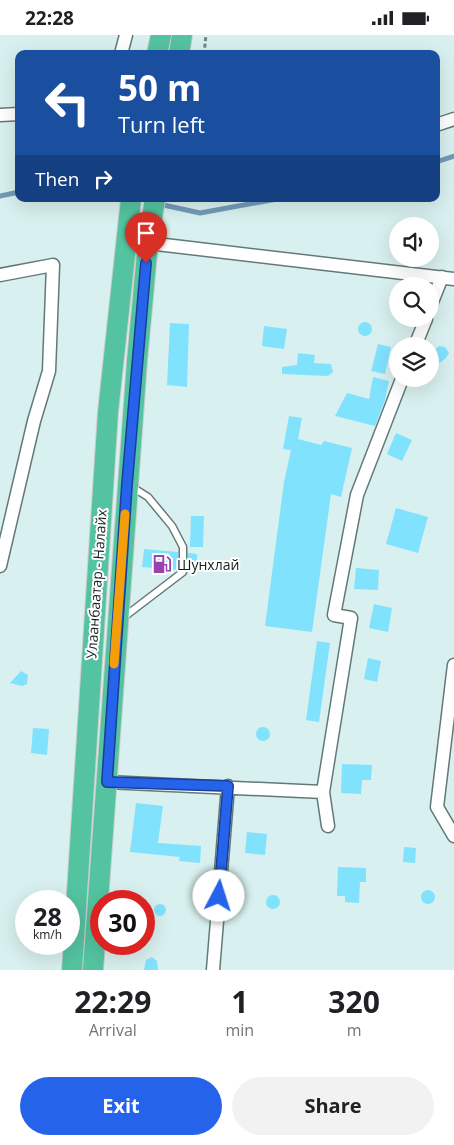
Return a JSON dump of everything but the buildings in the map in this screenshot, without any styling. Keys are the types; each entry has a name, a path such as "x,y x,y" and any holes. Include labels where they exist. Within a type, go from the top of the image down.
{"highway":[{"path":"158,50 161,35"},
{"path":"179,50 182,35"},
{"name":"Улаанбаатар - Налайх","path":"72,970 106,432 130,207"},
{"name":"Улаанбаатар - Налайх","path":"93,970 127,484 148,243 153,208"}],"street":[{"path":"122,50 126,35"},
{"path":"0,115 15,114"},
{"path":"440,124 454,119"},
{"path":"148,243 448,278 439,292"},
{"path":"0,275 53,265 49,371 34,421 0,566"},
{"path":"328,826 322,792 351,618 334,615 357,495 399,387"},
{"path":"454,665 438,807 454,836"},
{"path":"107,782 228,786 322,792"},
{"path":"213,970 228,786"}],"lane":[{"path":"117,623 182,572 183,547 172,526 148,497 127,484"}],"path":[{"path":"204,50 206,35"}],"waterway":[{"path":"440,161 454,156"},
{"path":"0,196 15,193"},
{"path":"159,204 200,213 260,202"}],"slow traffic":[{"path":"114,664 125,514"}],"place":[{"name":"Шунхлай","path":"162,564"}],"route":[{"path":"146,263 136,361 107,782 228,786 219,896"}]}
